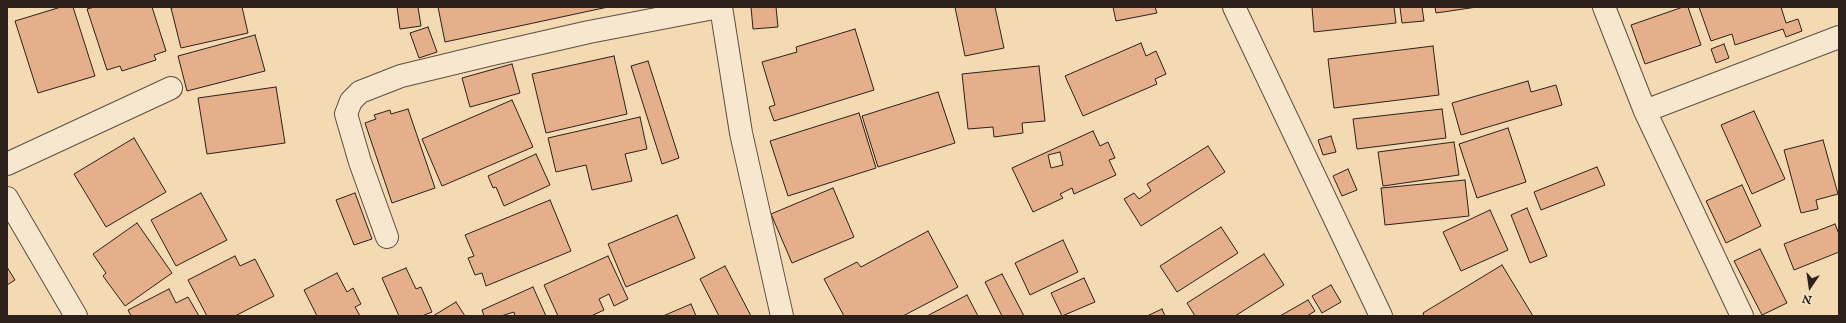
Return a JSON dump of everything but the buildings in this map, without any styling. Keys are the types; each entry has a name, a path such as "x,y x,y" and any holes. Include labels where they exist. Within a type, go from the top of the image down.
{"street":[{"path":"387,237 360,162 346,114 351,101 360,92 401,76 473,58 589,32 720,7 741,133 782,316"},
{"path":"1234,7 1381,316"},
{"path":"1604,7 1645,111 1742,316"},
{"path":"1645,111 1839,37"},
{"path":"7,164 171,88"},
{"path":"7,198 76,316"}]}
